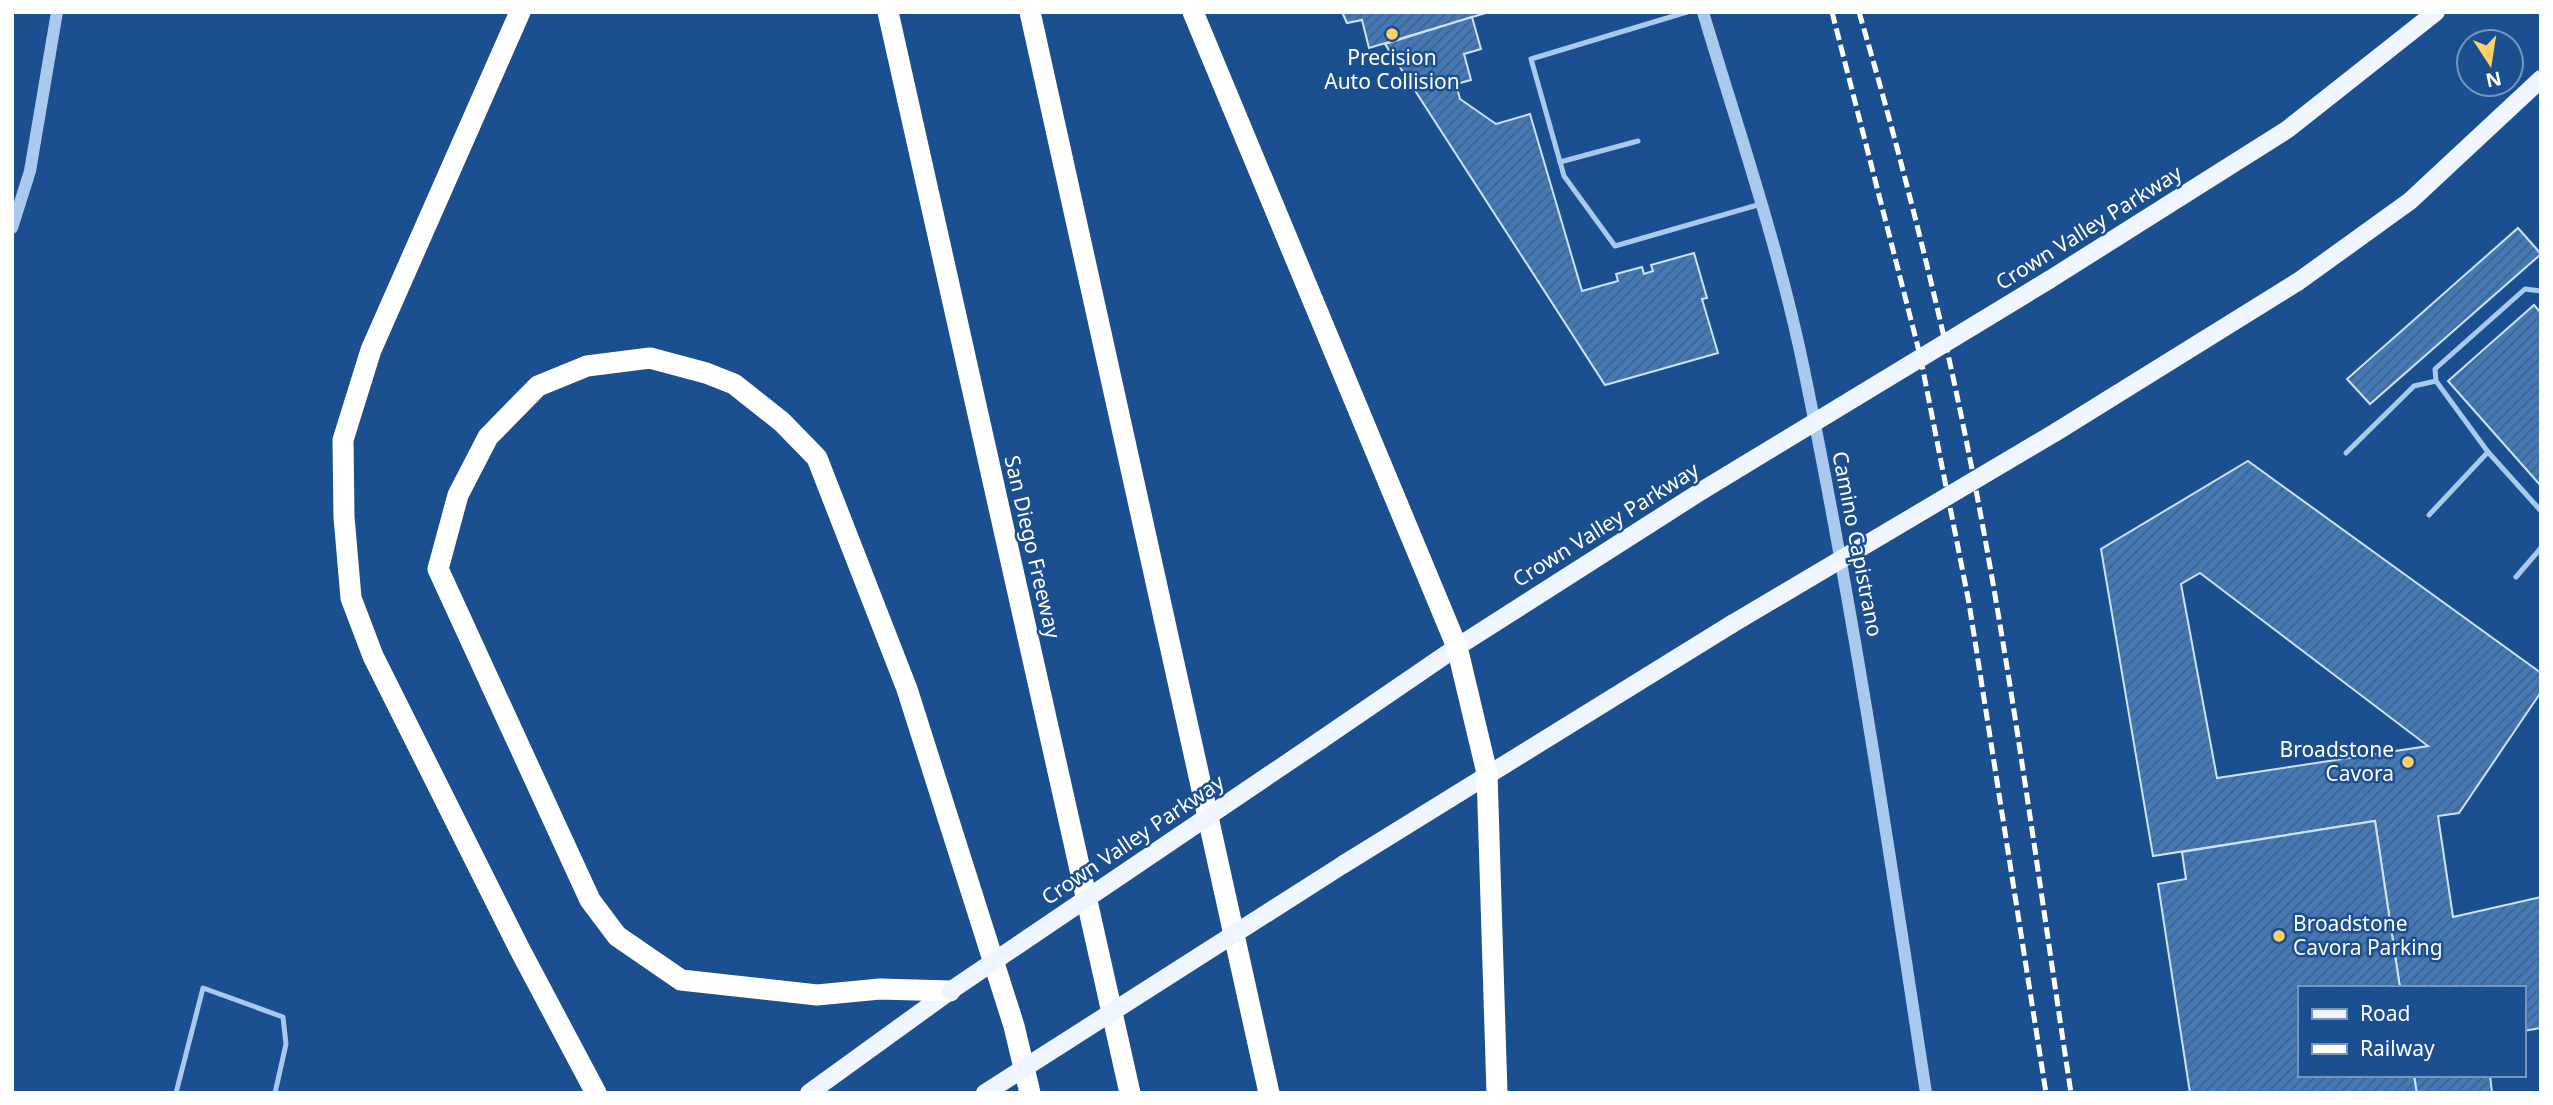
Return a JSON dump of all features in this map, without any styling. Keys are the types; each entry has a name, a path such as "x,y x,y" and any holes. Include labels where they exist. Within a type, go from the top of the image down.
{"highway":[{"path":"520,12 371,350 344,440 344,517 351,598 373,656 519,948 596,1093"},
{"name":"San Diego Freeway","path":"888,12 1130,1093"},
{"path":"1030,12 1269,1093"},
{"path":"1193,12 1457,647 1487,773 1497,1093"},
{"path":"950,991 880,989 817,995 681,981 617,936 590,900 438,569 457,495 488,437 538,386 587,366 650,358 706,373 734,384 782,422 817,458 907,689 1014,1026 1030,1093"}],"main road":[{"name":"Crown Valley Parkway","path":"809,1093 950,991 1457,647 1703,490 2049,280 2288,129 2436,12"},
{"path":"985,1093 1487,773 2056,432 2298,281 2410,201 2541,79"}],"street":[{"path":"12,228 30,171 58,12"},
{"name":"Camino Capistrano","path":"1703,12 1761,204 1803,365 1856,631 1926,1093"}],"lane":[{"path":"1687,12 1531,60 1564,176 1615,246 1761,204"},
{"path":"1560,162 1638,141"},
{"path":"2541,290 2525,289 2435,369 2436,381 2488,452 2541,511"},
{"path":"2346,453 2414,386 2436,381"},
{"path":"2429,515 2488,452"},
{"path":"2515,577 2541,548"},
{"path":"176,1093 203,988 283,1017 286,1044 275,1093"}],"building":[{"name":"Precision Auto Collision","path":"1342,12 1489,12 1369,48 1362,20 1347,23"},
{"path":"1472,17 1481,49 1464,54 1471,80 1456,84 1460,99 1496,124 1530,114 1582,291 1618,281 1616,274 1642,267 1644,274 1653,271 1651,265 1694,253 1707,298 1702,299 1718,353 1605,385 1385,44"},
{"path":"2518,228 2541,254 2370,404 2347,379"},
{"path":"2534,305 2541,313 2541,486 2448,381"},
{"name":"Broadstone Cavora","path":"2248,461 2541,673 2541,692 2459,813 2438,816 2453,917 2541,897 2541,1028 2525,1031 2525,986 2400,986 2375,821 2153,856 2101,549","holes":["2200,573 2428,746 2217,778 2181,584"]},
{"name":"Broadstone Cavora Parking","path":"2375,821 2400,986 2298,986 2298,1077 2414,1077 2417,1093 2190,1093 2158,884 2186,879 2182,852"},
{"path":"2414,1077 2490,1077 2492,1093 2417,1093"}],"railway":[{"path":"1832,12 1920,355 1969,603 2046,1093"},
{"path":"1859,12 1916,223 1967,442 2015,720 2071,1093"}],"place":[{"name":"Precision Auto Collision","path":"1392,34"},
{"name":"Broadstone Cavora","path":"2408,762"},
{"name":"Broadstone Cavora Parking","path":"2279,936"}]}
